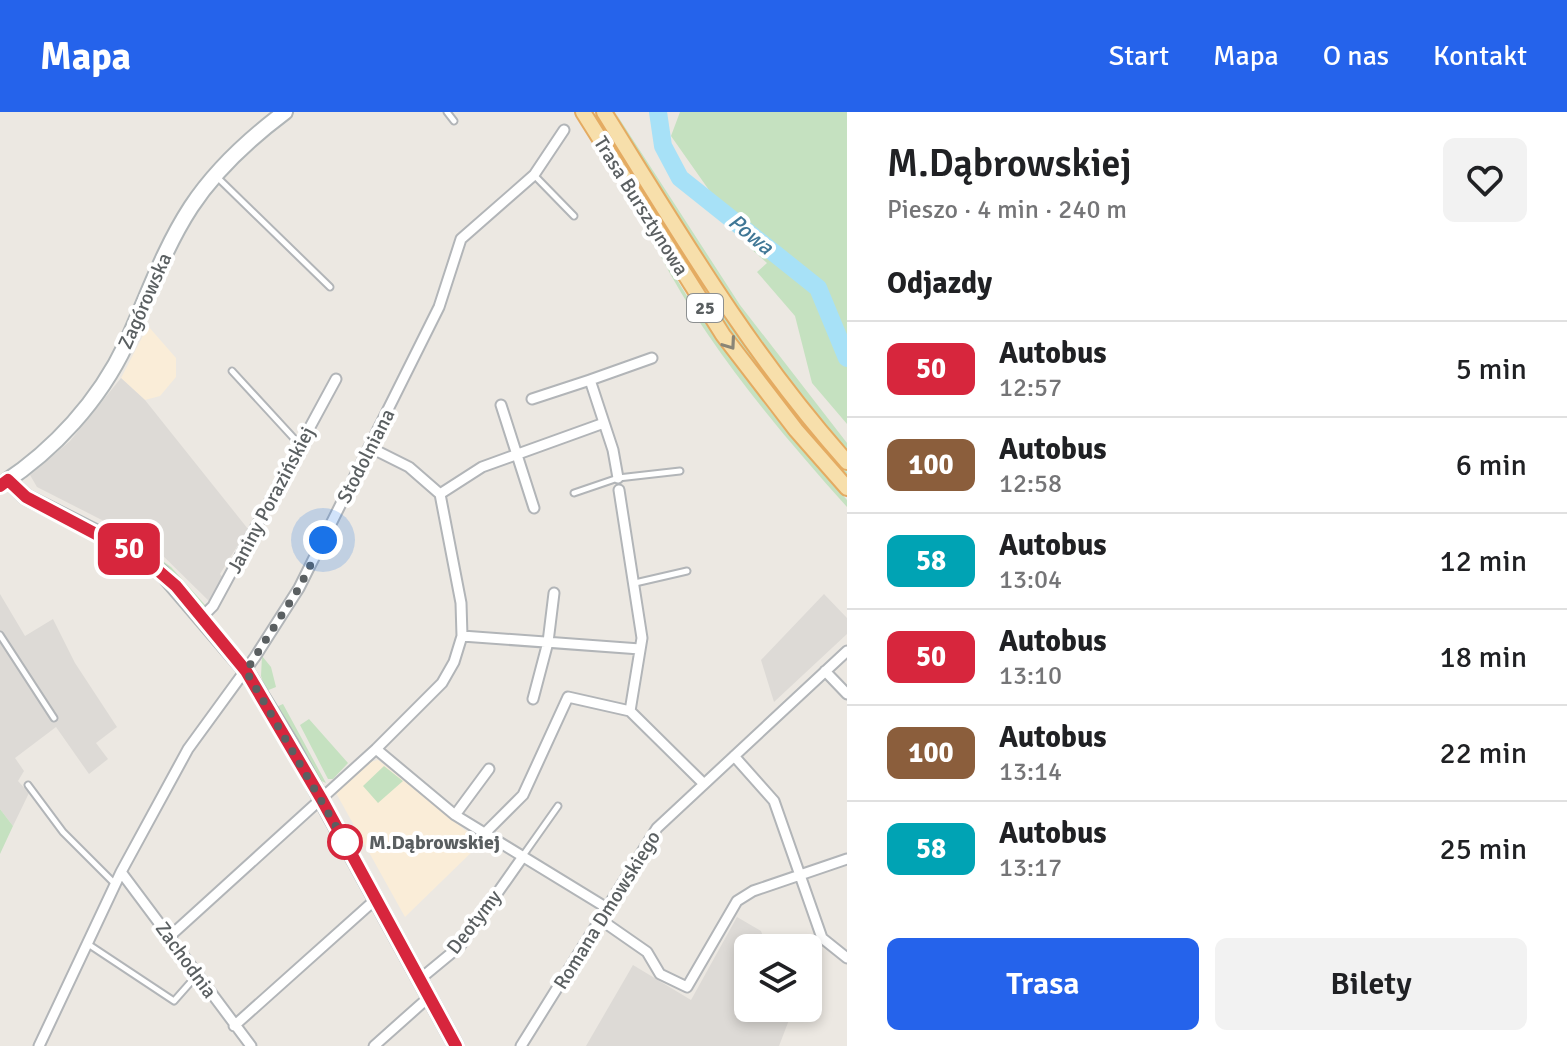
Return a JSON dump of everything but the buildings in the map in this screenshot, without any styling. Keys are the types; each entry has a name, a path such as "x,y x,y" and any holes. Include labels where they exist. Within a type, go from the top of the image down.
{"main road":[{"name":"Trasa Bursztynowa","path":"583,112 723,335 796,430 847,488"},
{"name":"Trasa Bursztynowa","path":"604,112 723,304 788,393 847,462"}],"street":[{"name":"Zagórowska","path":"4,483 64,433 103,384 125,345 179,227 215,174 250,139 285,112"},
{"name":"Stodolniana","path":"39,1046 121,872 188,749 246,671 299,588 439,307 461,239 534,175 564,130"},
{"path":"532,399 652,358"},
{"name":"Janiny Porazińskiej","path":"202,617 213,606 336,379"},
{"path":"590,380 618,478"},
{"path":"501,405 534,508"},
{"path":"440,494 469,474 517,453 604,423"},
{"path":"169,937 376,749 442,683 454,662 462,636 454,558 440,494 409,467 369,447"},
{"path":"4,483 147,561 176,586 246,671 322,800 456,1046"},
{"path":"619,490 642,638 630,711"},
{"path":"533,699 548,642 554,593"},
{"path":"462,636 640,649"},
{"name":"Romana Dmowskiego","path":"521,1046 657,828 847,651"},
{"path":"825,671 847,694"},
{"path":"484,834 523,795 568,697 630,711 704,784"},
{"path":"376,749 455,815 607,908"},
{"path":"734,756 774,801 822,938 828,947 847,958"},
{"path":"455,815 489,769"},
{"name":"Deotymy","path":"420,979 460,946 522,858"},
{"path":"601,920 647,952 660,974 687,987 737,901 753,891 847,859"},
{"name":"Zachodnia","path":"121,872 251,1046"},
{"path":"234,1026 376,899"},
{"path":"374,1046 429,997"}],"lane":[{"path":"447,112 454,121"},
{"path":"215,174 330,287"},
{"path":"534,175 574,216"},
{"path":"232,371 300,446"},
{"path":"574,493 618,478 680,471"},
{"path":"635,583 687,571"},
{"path":"0,635 54,718"},
{"path":"28,785 63,832 116,885"},
{"path":"522,858 558,806"},
{"path":"88,944 174,1001 197,975"}],"shaded area":[{"path":"148,326 176,358 176,377 160,396 145,400 121,378"},
{"path":"121,378 145,400 248,529 220,574 224,579 211,603 153,546 37,487 30,475 70,441"},
{"path":"0,594 25,636 53,619 75,663 117,727 96,743 108,759 89,774 56,727 15,758 24,771 18,781 29,793 13,826 0,809"},
{"path":"824,594 847,618 847,634 774,702 761,660"},
{"path":"378,760 481,843 405,917 336,793 366,763"},
{"path":"737,917 762,934 734,934 734,1022 788,1022 779,1046 586,1046 633,965 691,1000"}],"green space":[{"path":"591,112 611,136 665,224 751,352 847,472 847,479 795,420 727,330"},
{"path":"615,112 740,305 847,443 847,452 751,331 666,202"},
{"path":"680,112 847,112 847,424 812,383 795,316 757,272 767,263 749,247 671,136"},
{"path":"652,239 687,296 770,411 847,500 847,507 766,413 715,345"},
{"path":"141,545 171,567 207,607 202,607"},
{"path":"262,656 271,667 276,687 266,691 261,676"},
{"path":"283,704 326,783 317,779 276,707"},
{"path":"309,719 348,763 333,779 328,779 300,725"},
{"path":"384,766 403,781 378,803 363,786"},
{"path":"0,809 13,826 0,854"}],"waterway":[{"name":"Powa","path":"658,112 663,146 680,178 818,288 847,358"}],"bus line":[{"name":"50","path":"0,486 8,480 26,497 147,561 176,586 246,671 322,800 456,1046"}],"place":[{"name":"M.Dąbrowskiej","path":"345,842"}],"route":[{"path":"323,540 299,588 246,671 345,842"}]}
